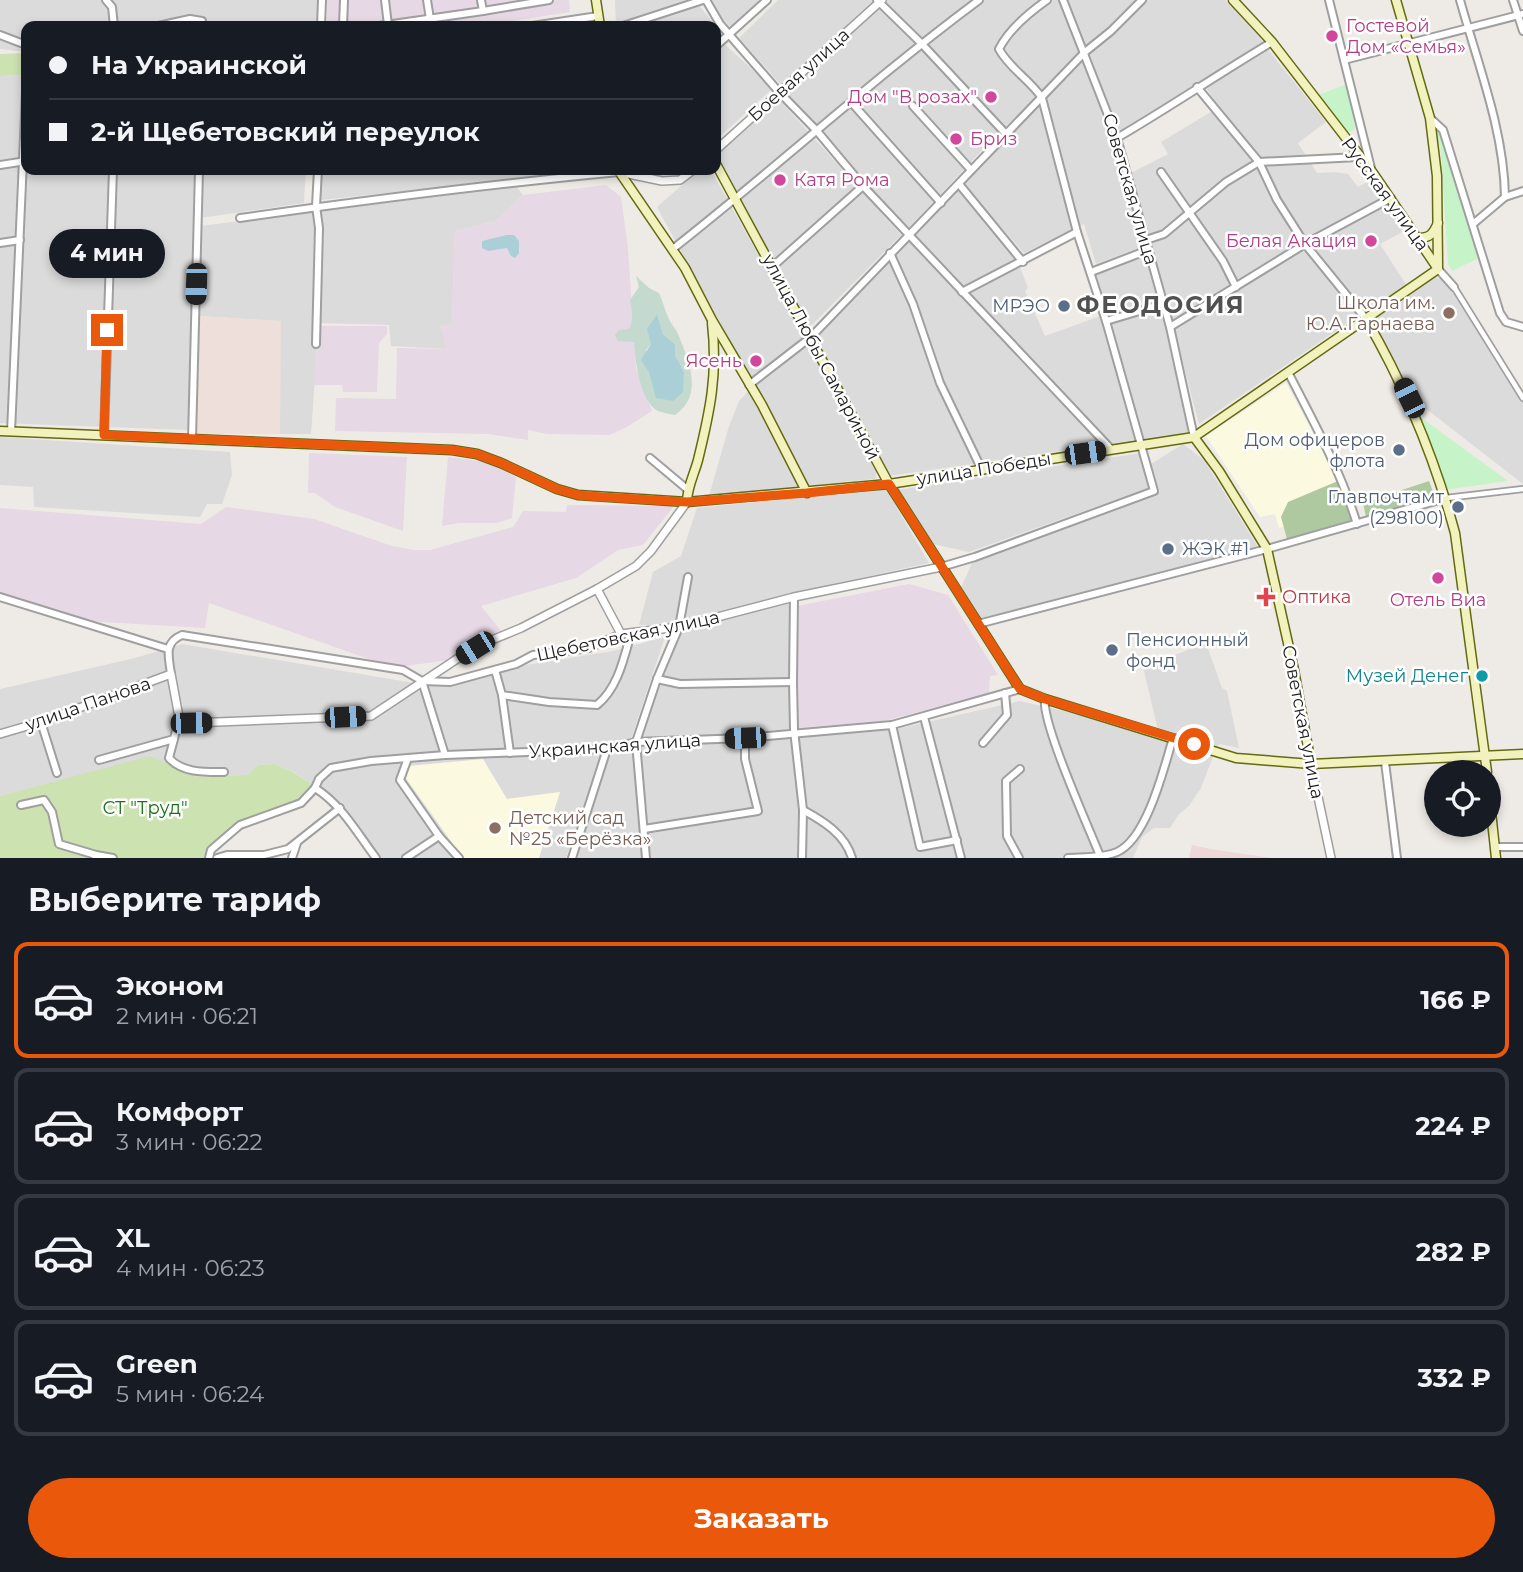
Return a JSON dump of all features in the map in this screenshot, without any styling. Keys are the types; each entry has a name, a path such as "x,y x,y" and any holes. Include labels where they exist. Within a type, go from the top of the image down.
{"main road":[{"path":"596,0 599,21"},
{"name":"Русская улица","path":"1233,0 1272,42 1358,157 1373,173 1438,269"},
{"path":"1396,0 1430,118 1439,221 1438,269"},
{"name":"улица Любы Самариной","path":"721,173 889,484 1020,689"},
{"path":"621,175 674,247 712,320 762,405 807,493"},
{"path":"1418,238 1427,238 1432,234 1439,221"},
{"path":"1428,251 1439,221"},
{"name":"улица Победы","path":"0,431 452,450 477,454 557,489 578,495 687,502 889,484 1194,437 1438,269"},
{"path":"687,502 687,489 697,462 715,378 712,320"},
{"path":"1364,320 1409,398 1446,498 1457,542 1486,760"},
{"name":"Советская улица","path":"1194,437 1219,471 1267,549 1294,670 1311,764"},
{"path":"1020,689 1236,758 1311,764 1523,754"},
{"path":"1494,837 1496,858"}],"street":[{"path":"106,0 112,7 113,21"},
{"path":"321,21 322,0"},
{"path":"343,21 344,0"},
{"path":"384,0 387,21"},
{"path":"428,0 430,19"},
{"path":"481,0 483,11"},
{"path":"416,21 548,0"},
{"path":"639,21 705,0 718,21"},
{"path":"721,41 766,0"},
{"path":"674,247 736,199 921,43 979,0"},
{"path":"1047,0 1035,8 1004,39 999,48 1042,99 1077,232 1106,321 1140,445"},
{"name":"Советская улица","path":"1063,0 1117,138 1170,327 1194,437"},
{"path":"749,385 811,337 1085,52 1142,0"},
{"path":"1329,0 1373,173"},
{"path":"1461,0 1503,154 1506,197"},
{"path":"1513,0 1521,14 1523,31"},
{"path":"880,1 1006,134"},
{"name":"Боевая улица","path":"721,145 880,1"},
{"path":"1344,60 1521,14"},
{"path":"565,21 598,16"},
{"path":"721,25 908,236 1111,449"},
{"path":"0,34 21,43"},
{"path":"1117,138 1272,42"},
{"path":"1197,87 1259,162 1305,244 1364,320"},
{"path":"851,102 941,203"},
{"path":"913,106 971,170"},
{"path":"1430,118 1443,130 1500,313 1506,322 1523,327"},
{"path":"1146,240 1164,234 1227,182 1259,162 1358,157"},
{"path":"0,165 21,162"},
{"path":"1161,172 1223,261 1236,287"},
{"path":"11,432 23,175"},
{"path":"104,435 113,175"},
{"path":"191,439 199,175"},
{"path":"316,344 318,175"},
{"path":"240,218 316,206 583,175"},
{"path":"636,175 662,181 680,180 686,175"},
{"path":"959,184 1023,262"},
{"path":"772,267 863,186"},
{"path":"1473,224 1506,197 1523,191"},
{"path":"1170,327 1305,244 1391,198"},
{"path":"962,292 1077,232"},
{"path":"0,243 20,240"},
{"path":"1091,272 1148,250"},
{"path":"890,253 913,304 940,383 981,468"},
{"name":"Русская улица","path":"1438,269 1454,287 1523,398"},
{"path":"1106,321 1163,304"},
{"path":"1288,372 1346,486 1357,524"},
{"name":"Щебетовская улица","path":"168,649 171,641 182,635 206,637 402,670 422,681 450,682 516,664 533,655 589,649 621,634 679,627 794,597 940,567 975,557 1154,491 1140,445"},
{"path":"650,458 687,489"},
{"path":"978,624 1267,549 1446,498 1523,489"},
{"path":"224,772 197,772 173,763 169,753 179,717 191,723 371,716 475,648 521,628 636,566 667,531 687,502"},
{"path":"646,858 635,742 679,627 688,577"},
{"path":"597,589 621,634"},
{"path":"0,597 168,649 171,674"},
{"path":"794,597 793,682 803,810 802,858"},
{"path":"502,695 597,705 605,698 622,667 631,633"},
{"path":"495,670 502,695 510,753"},
{"name":"улица Панова","path":"0,734 41,722 171,674 179,717"},
{"path":"657,679 680,684 793,682"},
{"path":"422,681 445,755"},
{"name":"Украинская улица","path":"209,858 211,850 240,825 269,813 297,807 331,768 445,755 607,750 635,742 745,738 892,725 1020,689"},
{"path":"983,743 1007,715 1005,693"},
{"path":"1045,699 1051,731 1100,856"},
{"path":"924,717 961,858"},
{"path":"41,722 57,774"},
{"path":"892,725 920,847 957,840"},
{"path":"644,830 758,811 746,759 745,738"},
{"path":"1068,858 1116,853 1129,844 1154,801 1173,738"},
{"path":"99,760 174,740"},
{"path":"572,858 607,750"},
{"path":"408,758 400,780 439,836 459,858"},
{"path":"1385,762 1397,858"},
{"name":"Советская улица","path":"1311,764 1331,858"},
{"path":"1019,858 1007,836 1004,793 1006,781 1020,769"},
{"path":"315,788 331,798 340,808 376,858"},
{"path":"21,805 44,800 52,812 59,844 95,856 113,858"},
{"path":"217,858 227,855 264,855 288,849 340,808"},
{"path":"803,810 829,825 852,858"},
{"path":"406,858 439,836"},
{"path":"292,858 297,842"},
{"path":"1495,847 1523,847"}],"shaded area":[{"path":"0,0 318,0 316,21 21,21 21,51 0,49"},
{"path":"327,0 569,0 570,12 513,21 327,21"},
{"path":"615,0 703,0 638,21 616,21"},
{"path":"712,0 763,0 732,29 714,9"},
{"path":"778,0 871,0 874,3 782,86 739,38"},
{"path":"1138,0 1095,44 1004,128 885,2"},
{"path":"1142,0 1225,0 1266,45 1223,68 1119,134 1089,51"},
{"path":"697,3 712,21 642,21"},
{"path":"880,6 999,132 907,230 784,92"},
{"path":"723,43 773,88 721,135"},
{"path":"1266,47 1326,122 1298,143 1317,173 1348,174 1358,187 1372,179 1408,229 1380,244 1407,286 1365,317 1301,244 1171,321 1129,174 1168,154 1161,142 1219,107 1206,88"},
{"path":"1085,59 1144,246 1096,264 1084,224 1024,253 962,183"},
{"path":"21,75 21,175 306,175 304,203 193,219 188,430 0,423 0,76"},
{"path":"778,98 901,235 810,327 721,167 721,148"},
{"path":"322,175 550,175 321,200"},
{"path":"693,175 714,175 878,469 875,479 709,496 739,401 754,385 657,207"},
{"path":"606,185 621,197 628,248 636,368 652,411 609,435 547,434 528,430 528,440 488,434 335,431 336,398 396,399 397,348 446,349 441,325 452,324 455,231 496,221 523,195"},
{"path":"516,186 523,195 496,221 455,231 452,325 441,326 447,349 391,346 389,325 319,323 311,434 280,434 280,321 199,316 200,226"},
{"path":"958,189 1022,260 1020,267 1028,288 1025,291 1045,336 1106,314 1095,275 1147,253 1168,325 1191,432 889,476 814,337"},
{"path":"1303,249 1358,316 1199,424 1174,330"},
{"path":"636,276 659,293 686,354 692,387 684,407 675,415 658,411 652,406 640,380 634,342 618,341 615,335 619,330 629,329 631,326 630,300 639,287","holes":["657,314 663,334 675,344 675,355 684,372 653,386 646,350 651,344"]},
{"path":"1435,277 1443,280 1451,289 1523,401 1523,484 1416,401 1374,325 1380,311"},
{"path":"199,316 281,321 280,434 196,434"},
{"path":"320,326 387,326 387,334 379,343 377,392 343,392 342,385 314,385"},
{"path":"1286,383 1338,479 1347,504 1279,528 1275,514 1260,517 1206,436"},
{"path":"0,437 230,452 232,475 222,504 207,504 200,517 34,507 33,487 0,485"},
{"path":"1183,444 1204,460 1258,547 979,620 960,590 972,563 1160,492 1151,464"},
{"path":"309,453 407,457 403,531 335,507 315,493 308,493"},
{"path":"1142,453 1151,487 969,552 928,543 897,490"},
{"path":"448,457 489,462 516,477 512,518 496,523 442,526"},
{"path":"886,489 929,563 792,593 671,625 639,625 653,572 681,556 697,508"},
{"path":"567,505 674,506 643,545 618,550 576,578 481,606 502,632 449,660 405,666 369,659 209,603 205,628 86,621 0,594 0,508 201,524 226,507 314,519 392,546 430,550 513,527 523,511 566,512"},
{"path":"909,584 948,595 998,675 990,676 989,693 884,721 797,728 797,606"},
{"path":"793,601 791,735 892,730 1020,701 1094,718 1214,754 1201,788 1170,828 1154,828 1142,837 1133,858 651,858 640,742 647,715 681,629"},
{"path":"665,637 630,742 607,742 566,858 376,858 320,790 294,772 274,764 258,765 247,775 198,777 150,757 0,796 0,689 135,658 182,644 432,686 507,668 613,651"},
{"path":"1206,643 1222,688 1227,691 1239,748 1220,744 1216,748 1158,730 1143,667"},
{"path":"634,753 644,858 576,858 610,754"},
{"name":"Детский сад №25 «Берёзка»","path":"483,759 507,799 560,792 539,858 463,858 405,777 408,766"},
{"path":"1192,845 1210,849 1272,858 1189,858"}],"green space":[{"path":"21,53 21,75 0,76 0,54"},
{"path":"1347,84 1355,128 1346,132 1318,95"},
{"path":"1435,127 1441,129 1481,257 1452,271 1448,264 1441,153"},
{"path":"1419,416 1508,481 1444,490"},
{"path":"1338,481 1351,520 1287,539 1281,517 1288,502"},
{"path":"1429,481 1435,497 1366,517 1363,503"},
{"name":"СТ \"Труд\"","path":"150,756 198,777 247,775 258,765 274,764 313,785 297,802 243,820 221,835 208,858 0,858 0,796"}],"water":[{"path":"514,235 519,241 519,253 515,258 507,248 488,251 482,248 482,241"},
{"path":"657,314 663,334 675,344 675,355 684,372 683,392 673,401 656,398 649,372 641,360 651,344 647,329"}],"place":[{"name":"Гостевой Дом «Семья»","path":"1332,36"},
{"name":"Дом \"В розах\"","path":"991,97"},
{"name":"Бриз","path":"956,139"},
{"name":"Катя Рома","path":"780,180"},
{"name":"Белая Акация","path":"1371,241"},
{"name":"МРЭО","path":"1064,306"},
{"name":"Школа им. Ю.А.Гарнаева","path":"1449,313"},
{"name":"Ясень","path":"756,361"},
{"name":"Дом офицеров флота","path":"1399,450"},
{"name":"Главпочтамт (298100)","path":"1458,507"},
{"name":"ЖЭК #1","path":"1168,549"},
{"name":"Отель Виа","path":"1438,578"},
{"name":"Оптика","path":"1266,597"},
{"name":"Пенсионный фонд","path":"1112,650"},
{"name":"Музей Денег","path":"1482,676"},
{"name":"Детский сад №25 «Берёзка»","path":"495,828"}],"district":[{"name":"ФЕОДОСИЯ","path":"1161,305"}],"route":[{"path":"107,330 104,435 452,450 477,454 557,489 578,495 602,497 687,502 889,484 1020,689 1194,744"}]}
